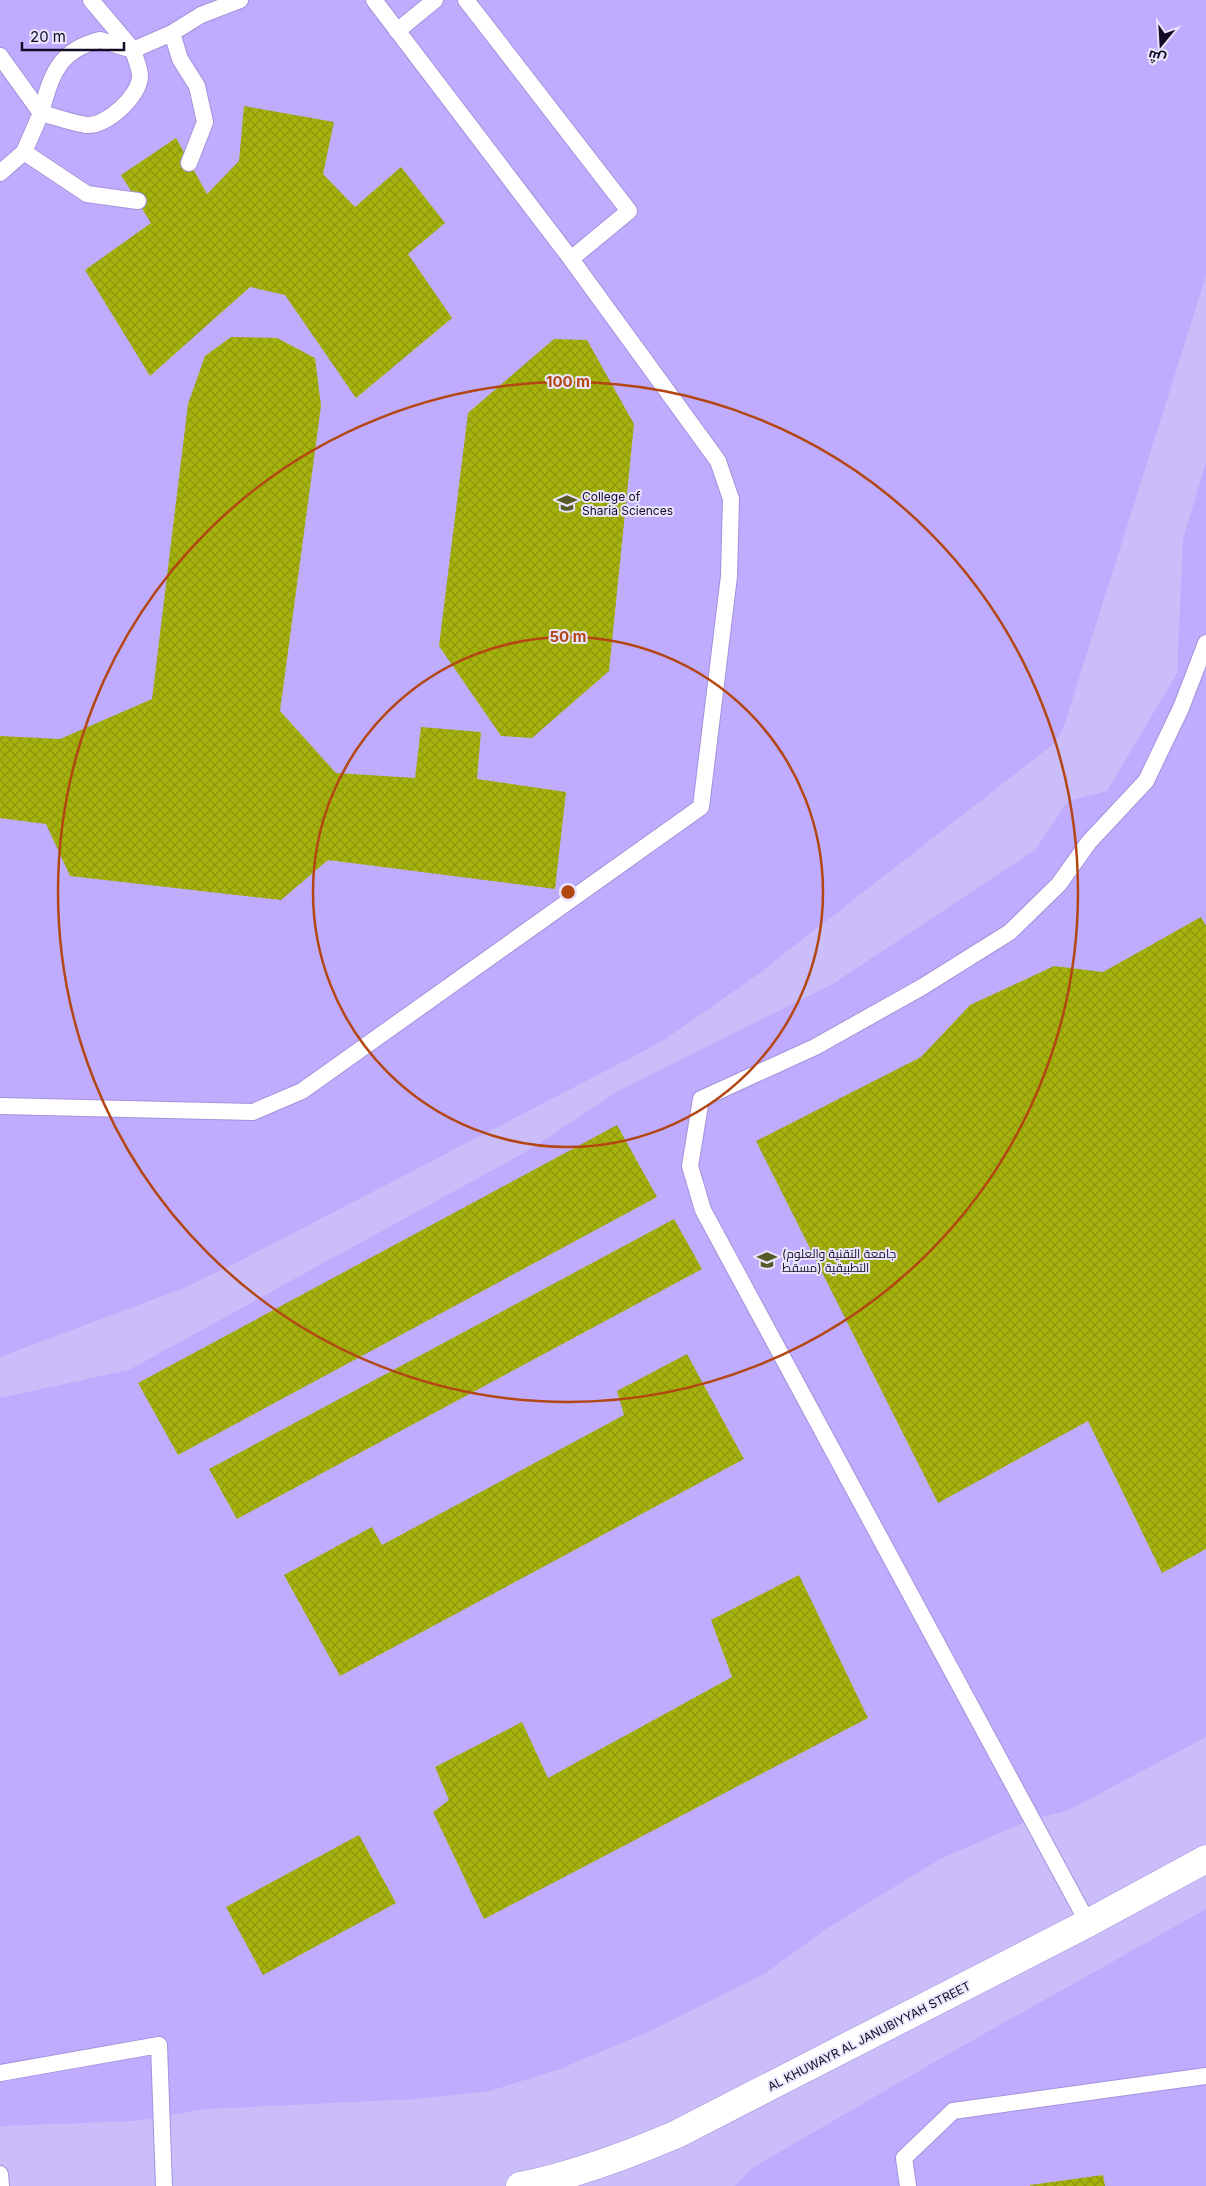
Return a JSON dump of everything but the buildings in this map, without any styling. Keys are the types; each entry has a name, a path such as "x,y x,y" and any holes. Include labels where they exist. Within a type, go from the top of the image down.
{"street":[{"name":"AL KHUWAYR AL JANUBIYYAH STREET","path":"538,2184 635,2153 677,2134 1088,1923 1206,1859"}],"lane":[{"path":"0,56 41,113 87,125 100,124 121,108 136,91 140,77 134,50 91,0"},
{"path":"0,173 24,152 41,113 48,84 57,66 66,56 86,44 100,40 134,50 172,34 201,15 240,0"},
{"path":"0,1106 253,1112 302,1090 701,807 729,576 731,499 718,461 572,259 374,0"},
{"path":"397,31 435,0"},
{"path":"466,0 629,211 572,259"},
{"path":"172,34 180,59 197,86 205,122 189,163"},
{"path":"24,152 87,194 138,201"},
{"path":"1088,1923 703,1210 690,1166 701,1099 814,1048 922,987 1010,932 1058,884 1089,842 1146,781 1181,708 1206,643"},
{"path":"0,2073 159,2045 164,2186"},
{"path":"908,2186 904,2158 953,2111 1206,2076"},
{"path":"0,2174 1,2186"}],"shaded area":[{"name":"College of Sharia Sciences","path":"0,0 1206,0 1206,276 1063,729 1055,743 757,975 661,1042 232,1265 184,1288 0,1357"},
{"name":"(جامعة التقنية والعلوم التطبيقية (مسقط","path":"1206,462 1206,1737 1067,1811 1032,1819 940,1859 829,1927 764,1974 657,2028 560,2069 490,2091 417,2099 206,2109 135,2121 0,2126 0,1398 129,1370 529,1150 618,1091 831,985 1035,850 1068,801 1107,791 1177,673 1183,539"},
{"path":"1206,1909 1206,2186 735,2186 752,2168 943,2057"}],"place":[{"name":"College of Sharia Sciences","path":"567,503"},
{"name":"(جامعة التقنية والعلوم التطبيقية (مسقط","path":"767,1260"}]}
